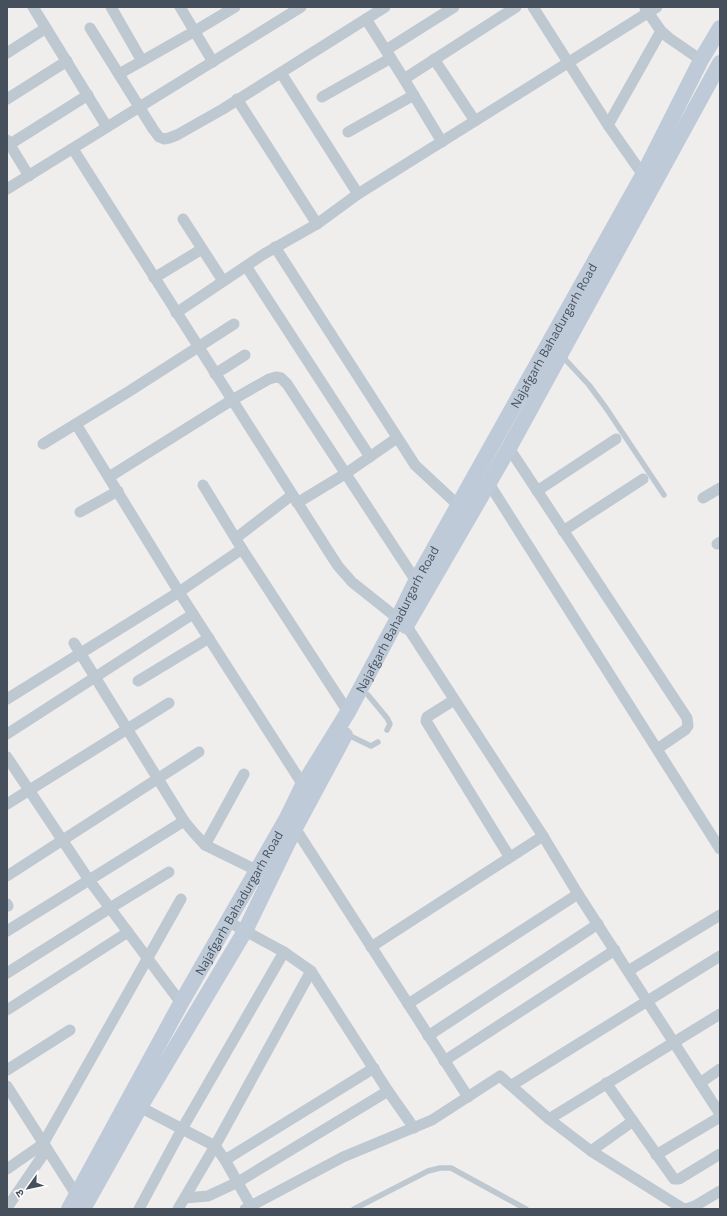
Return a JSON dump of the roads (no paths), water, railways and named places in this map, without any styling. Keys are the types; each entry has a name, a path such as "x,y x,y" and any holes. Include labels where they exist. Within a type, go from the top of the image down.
{"main road":[{"name":"Najafgarh Bahadurgarh Road","path":"134,1104 181,1002 287,818 303,786 509,448 533,389 560,355 649,178 701,60 720,28"},
{"name":"Najafgarh Bahadurgarh Road","path":"78,1205 134,1104 245,931 295,828 368,695 402,622 416,581 459,506 533,389 649,178 720,63"}],"street":[{"path":"33,7 107,127"},
{"path":"111,7 142,61"},
{"path":"180,7 213,62"},
{"path":"119,74 235,7"},
{"path":"7,189 301,7"},
{"path":"90,28 159,137 164,139 177,134 281,73 385,7"},
{"path":"322,97 388,54 454,7"},
{"path":"404,79 516,7"},
{"path":"533,7 608,125 649,178"},
{"path":"176,313 275,247 316,224 358,194 568,63 650,9 661,31 701,60"},
{"path":"366,19 442,142"},
{"path":"7,53 46,28"},
{"path":"608,125 661,31"},
{"path":"434,59 475,121"},
{"path":"7,99 67,61"},
{"path":"281,73 358,194"},
{"path":"29,176 8,143 88,95"},
{"path":"348,132 414,95"},
{"path":"237,99 316,224"},
{"path":"73,149 294,499 338,566 352,582 402,622 543,836 578,894 720,1114"},
{"path":"183,219 223,282"},
{"path":"275,247 415,465 459,506"},
{"path":"154,278 202,249"},
{"path":"246,266 370,457"},
{"path":"43,444 234,324"},
{"path":"215,374 245,355"},
{"path":"109,478 232,400 269,379 276,377 281,378 287,384 416,581"},
{"path":"76,424 179,592 303,786"},
{"path":"236,538 294,499 346,474 398,438"},
{"path":"537,491 616,439"},
{"path":"509,448 687,718 688,726 685,730 657,749"},
{"path":"563,531 643,479"},
{"path":"488,482 720,849"},
{"path":"203,485 242,549 348,712"},
{"path":"703,498 720,488"},
{"path":"80,512 118,491"},
{"path":"7,699 179,592 242,549"},
{"path":"7,734 193,614"},
{"path":"138,681 209,638"},
{"path":"74,643 184,821 205,845 256,870"},
{"path":"454,700 427,717 426,721 509,856"},
{"path":"7,804 169,703"},
{"path":"7,876 199,752"},
{"path":"7,757 89,880 181,1002"},
{"path":"205,845 244,774"},
{"path":"7,932 184,821"},
{"path":"295,828 468,1097"},
{"path":"371,947 509,856 543,836"},
{"path":"7,973 169,872"},
{"path":"408,1004 578,894"},
{"path":"7,1208 45,1146 181,898"},
{"path":"628,971 720,915"},
{"path":"227,921 284,952 311,971 388,1091 414,1128"},
{"path":"428,1036 598,924"},
{"path":"7,1010 128,932"},
{"path":"444,1061 615,950"},
{"path":"139,1209 182,1129 284,952"},
{"path":"512,1085 720,956"},
{"path":"178,1209 215,1146 311,971"},
{"path":"549,1119 673,1041 720,1014"},
{"path":"7,1070 70,1030"},
{"path":"225,1160 374,1068"},
{"path":"700,1083 720,1070"},
{"path":"134,1104 215,1146 238,1182 248,1207 343,1157 414,1128 442,1114 500,1076 549,1119 591,1151 682,1208 686,1209 695,1206 720,1191"},
{"path":"606,1083 672,1177 677,1179 720,1154"},
{"path":"7,1086 10,1098 45,1146 78,1205"},
{"path":"185,1198 208,1196 238,1182 388,1091"},
{"path":"656,1155 720,1117"},
{"path":"591,1151 633,1121"},
{"path":"7,1169 45,1146"}],"lane":[{"path":"560,355 589,385 664,495"},
{"path":"368,695 387,718 390,724 387,730"},
{"path":"346,734 371,746 378,742"},
{"path":"354,1209 428,1171 440,1168 451,1168 526,1209"}]}
